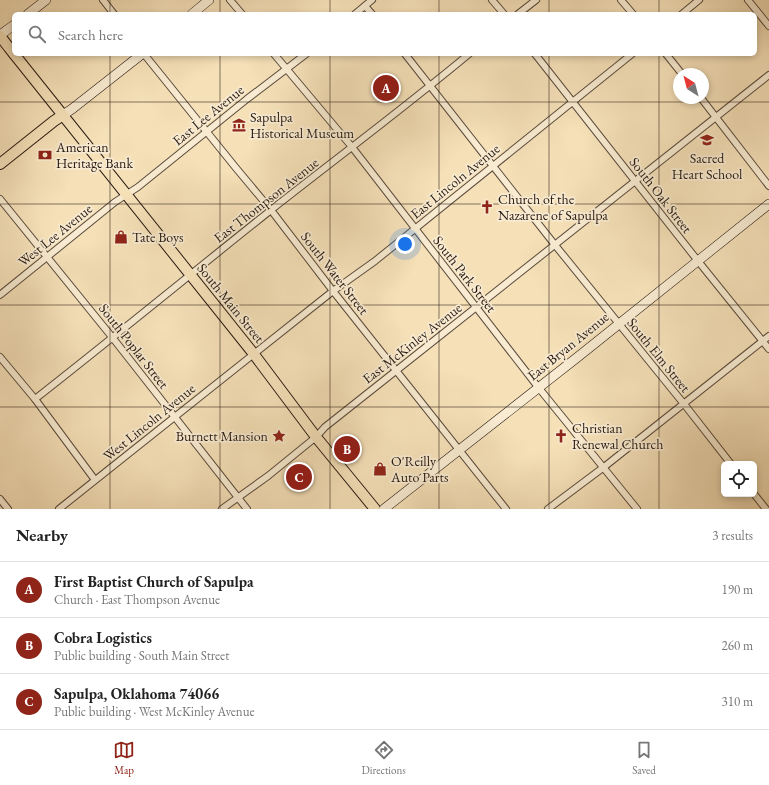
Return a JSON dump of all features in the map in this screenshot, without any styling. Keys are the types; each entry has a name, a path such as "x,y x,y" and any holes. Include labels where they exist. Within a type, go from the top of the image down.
{"main road":[{"name":"South Main Street","path":"0,36 12,51"},
{"name":"South Main Street","path":"16,56 253,353 316,437 375,509"},
{"path":"0,164 52,122 63,115"}],"street":[{"path":"31,12 46,0"},
{"path":"103,0 112,12"},
{"path":"194,12 209,0"},
{"path":"230,0 240,12"},
{"path":"492,0 502,12"},
{"path":"521,12 536,0"},
{"path":"621,0 631,12"},
{"path":"684,12 699,0"},
{"path":"748,0 769,26"},
{"path":"357,12 367,2 371,12"},
{"path":"0,36 12,27"},
{"path":"63,115 140,56"},
{"name":"South Water Street","path":"145,56 271,210 333,291 506,509"},
{"name":"South Park Street","path":"276,56 352,147 538,388 637,509"},
{"name":"East Lee Avenue","path":"126,194 138,187 206,131 303,56"},
{"name":"South Elm Street","path":"406,56 729,461"},
{"name":"East Thompson Avenue","path":"35,399 466,56"},
{"name":"South Oak Street","path":"537,56 769,349"},
{"name":"East Lincoln Avenue","path":"253,353 333,291 375,261 630,56"},
{"path":"668,56 677,68"},
{"name":"East McKinley Avenue","path":"222,509 316,437 325,427 396,370 769,75"},
{"path":"706,104 769,186"},
{"name":"West Lee Avenue","path":"0,295 126,194"},
{"name":"South Poplar Street","path":"0,199 112,337 247,509"},
{"name":"East Bryan Avenue","path":"384,509 769,204"},
{"path":"548,509 604,467 769,336"},
{"name":"West Lincoln Avenue","path":"60,509 253,353"},
{"path":"0,358 35,399 95,480"},
{"path":"756,497 766,509"},
{"path":"0,499 8,509"}],"place":[{"name":"First Baptist Church of Sapulpa","path":"386,88"},
{"name":"Sapulpa Historical Museum","path":"239,125"},
{"name":"Sacred Heart School","path":"707,140"},
{"name":"American Heritage Bank","path":"45,155"},
{"name":"Church of the Nazarene of Sapulpa","path":"487,207"},
{"name":"Tate Boys","path":"121,237"},
{"name":"Burnett Mansion","path":"279,436"},
{"name":"Christian Renewal Church","path":"561,436"},
{"name":"Cobra Logistics","path":"347,449"},
{"name":"O'Reilly Auto Parts","path":"380,469"},
{"name":"Sapulpa, Oklahoma 74066","path":"299,477"}]}
